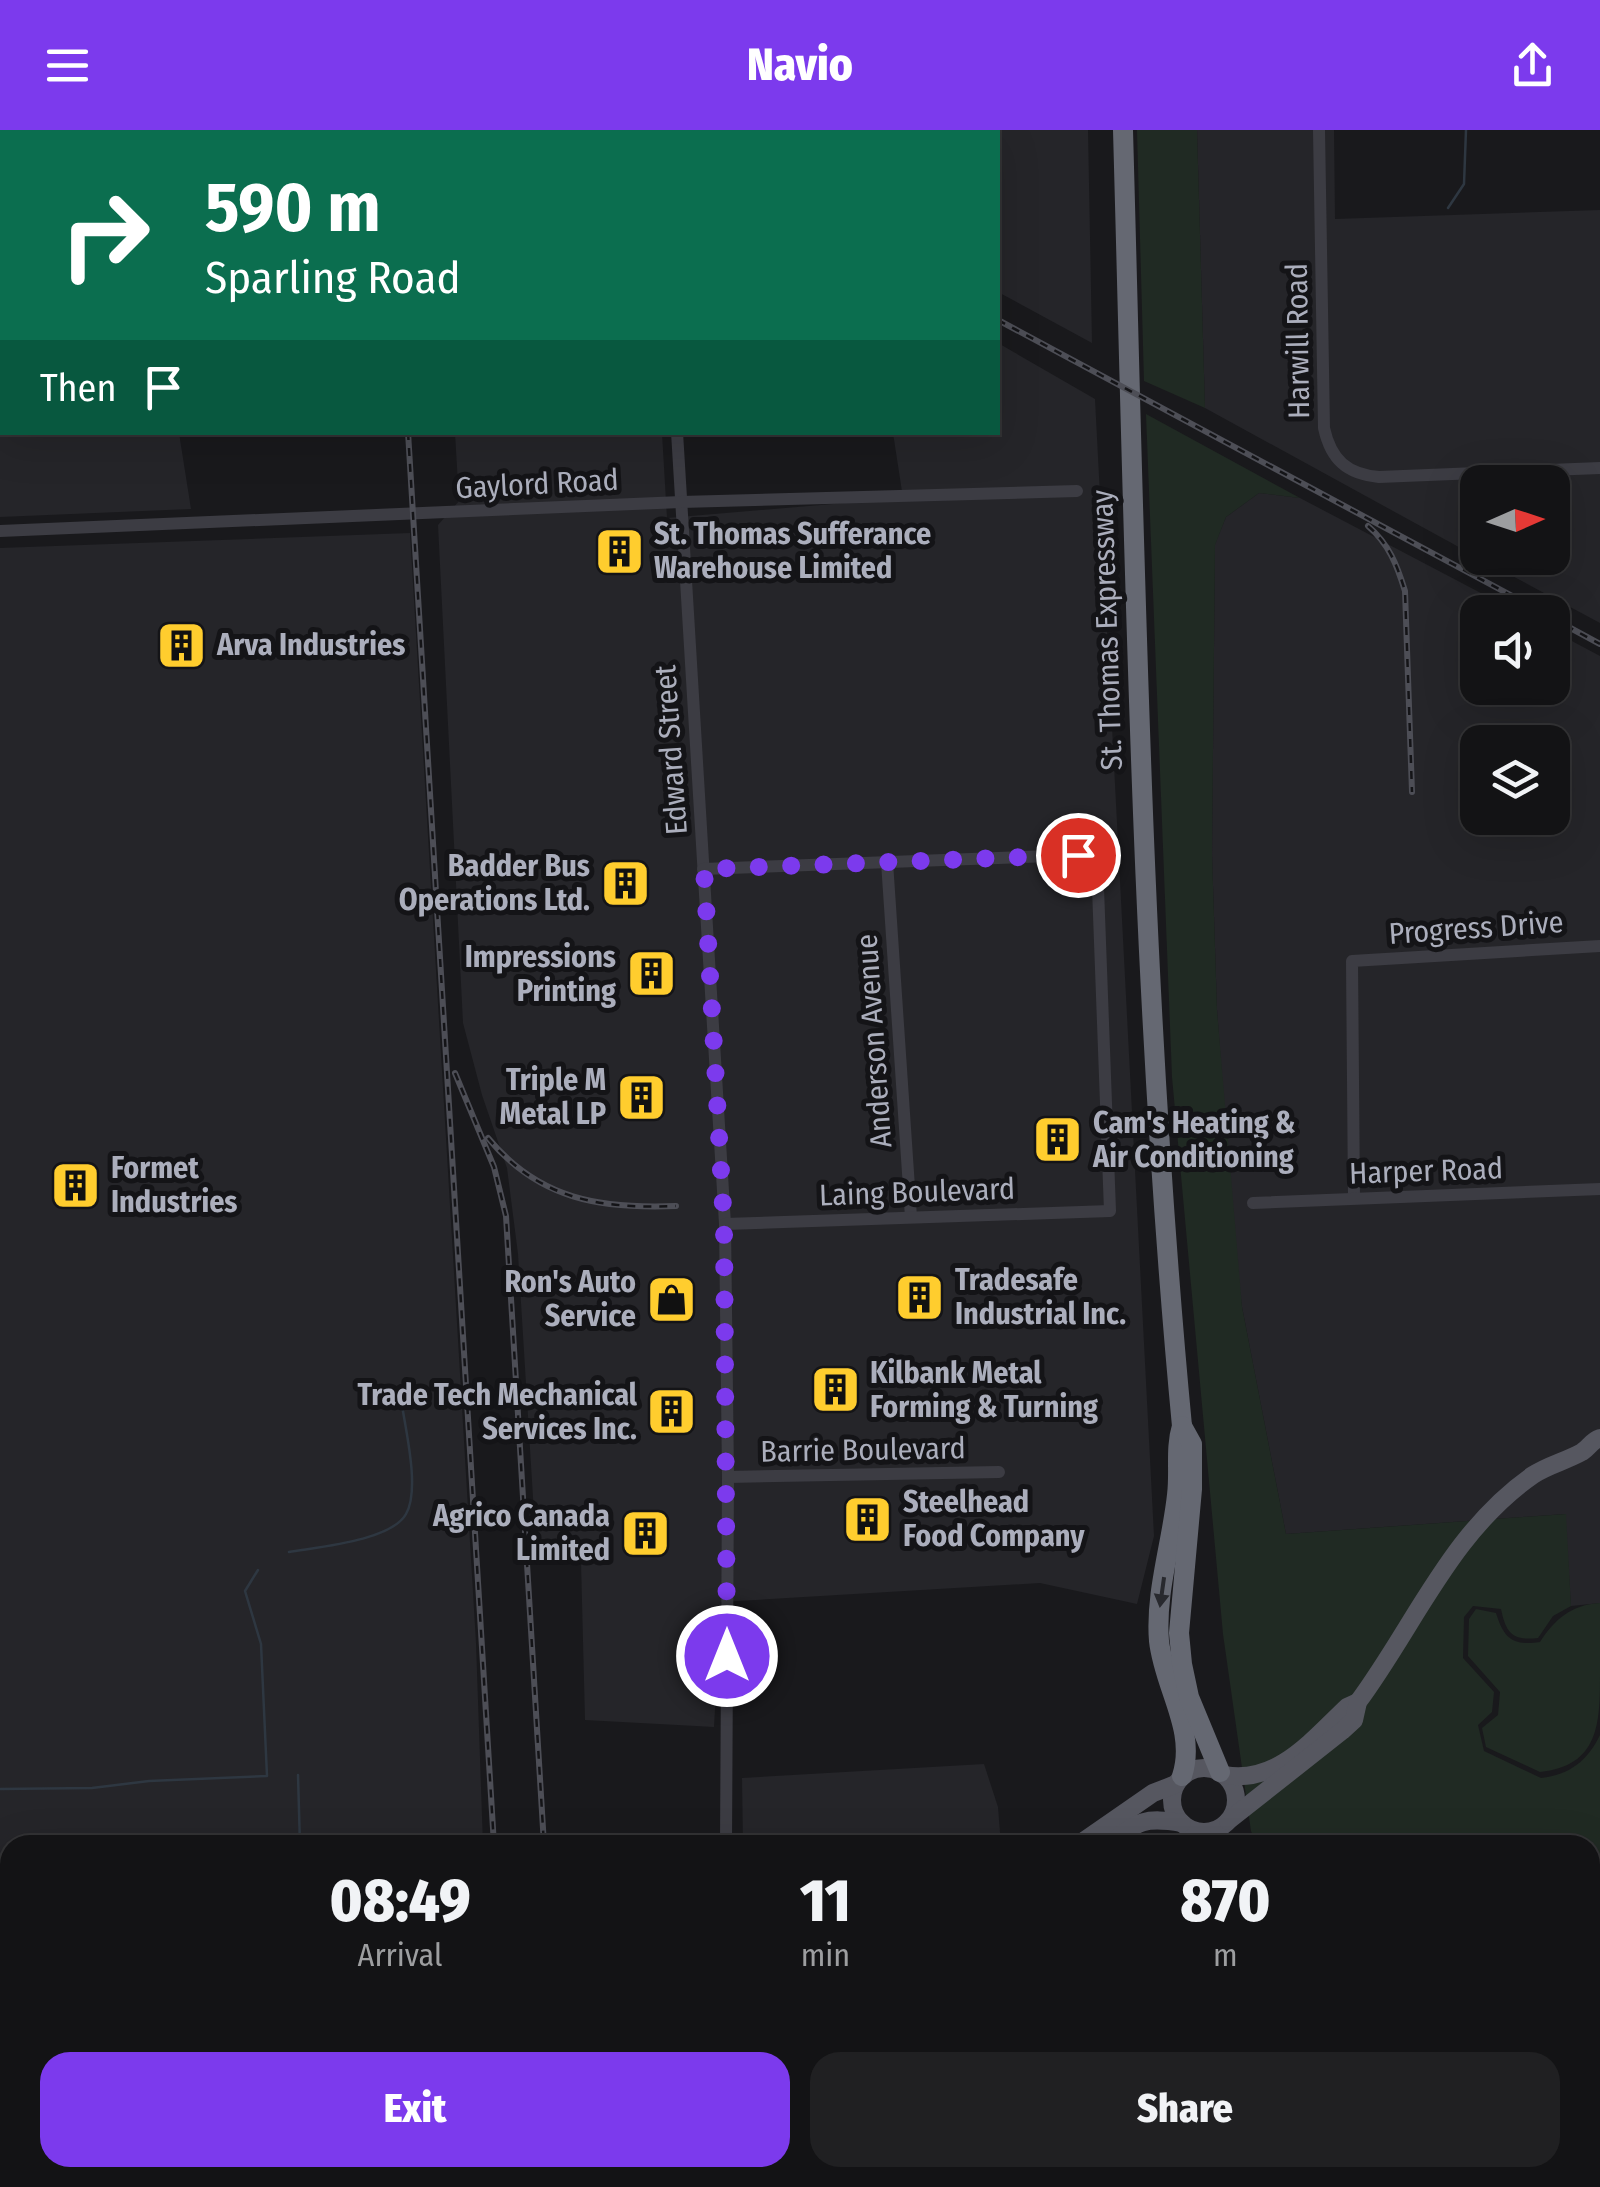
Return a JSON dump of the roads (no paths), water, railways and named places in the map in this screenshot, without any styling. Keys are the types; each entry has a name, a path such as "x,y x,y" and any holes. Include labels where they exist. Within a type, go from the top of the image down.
{"highway":[{"name":"St. Thomas Expressway","path":"1123,130 1149,980 1182,1426 1177,1444 1178,1495 1158,1618 1162,1662 1186,1734 1187,1762 1179,1780"},
{"name":"St. Thomas Expressway","path":"1182,1426 1192,1444 1192,1489 1179,1633 1182,1664 1189,1697 1222,1774"}],"main road":[{"path":"1122,1835 1151,1818 1182,1823 1200,1832 1220,1828 1342,1731 1354,1720 1358,1702 1476,1524 1535,1474 1595,1447"},
{"path":"1093,1835 1153,1794 1202,1768 1247,1778 1272,1771 1347,1706 1358,1702"},
{"path":"1222,1774 1235,1791 1236,1802 1228,1821"},
{"path":"1179,1780 1173,1804 1182,1823"}],"street":[{"name":"Harwill Road","path":"1319,130 1324,428 1328,444 1342,466 1363,475 1379,476 1600,468"},
{"name":"Edward Street","path":"676,435 724,1224 728,1477 726,1835"},
{"name":"Gaylord Road","path":"0,531 681,502 1077,491"},
{"name":"Laing Boulevard","path":"724,1224 1110,1211 1098,888 1094,867 1086,857 1078,855 888,862"},
{"path":"704,869 888,862"},
{"name":"Anderson Avenue","path":"888,862 911,1217"},
{"name":"Progress Drive","path":"1354,1198 1352,961 1600,946"},
{"name":"Harper Road","path":"1253,1203 1600,1190"},
{"name":"Barrie Boulevard","path":"728,1477 999,1472"}],"waterway":[{"path":"1448,208 1464,184 1466,130"},
{"path":"289,1552 370,1537 398,1523 406,1514 412,1476 402,1405"},
{"path":"0,1789 92,1788 149,1781 267,1776 261,1644 245,1591 258,1570"},
{"path":"298,1775 300,1835"}],"railway":[{"path":"1000,321 1510,595"},
{"path":"408,435 493,1835"},
{"path":"1368,526 1382,540 1405,591 1412,792"},
{"path":"1570,628 1600,644"},
{"path":"455,1073 494,1167 506,1216 543,1835"},
{"path":"488,1138 508,1159 550,1188 597,1202 676,1206"}],"place":[{"name":"St. Thomas Sufferance Warehouse Limited","path":"619,551"},
{"name":"Arva Industries","path":"182,645"},
{"name":"Badder Bus Operations Ltd.","path":"625,883"},
{"name":"Impressions Printing","path":"651,974"},
{"name":"Triple M Metal LP","path":"641,1097"},
{"name":"Cam's Heating & Air Conditioning","path":"1058,1140"},
{"name":"Formet Industries","path":"76,1185"},
{"name":"Tradesafe Industrial Inc.","path":"920,1297"},
{"name":"Ron's Auto Service","path":"671,1299"},
{"name":"Kilbank Metal Forming & Turning","path":"835,1390"},
{"name":"Trade Tech Mechanical Services Inc.","path":"672,1412"},
{"name":"Steelhead Food Company","path":"868,1519"},
{"name":"Agrico Canada Limited","path":"645,1533"}]}
